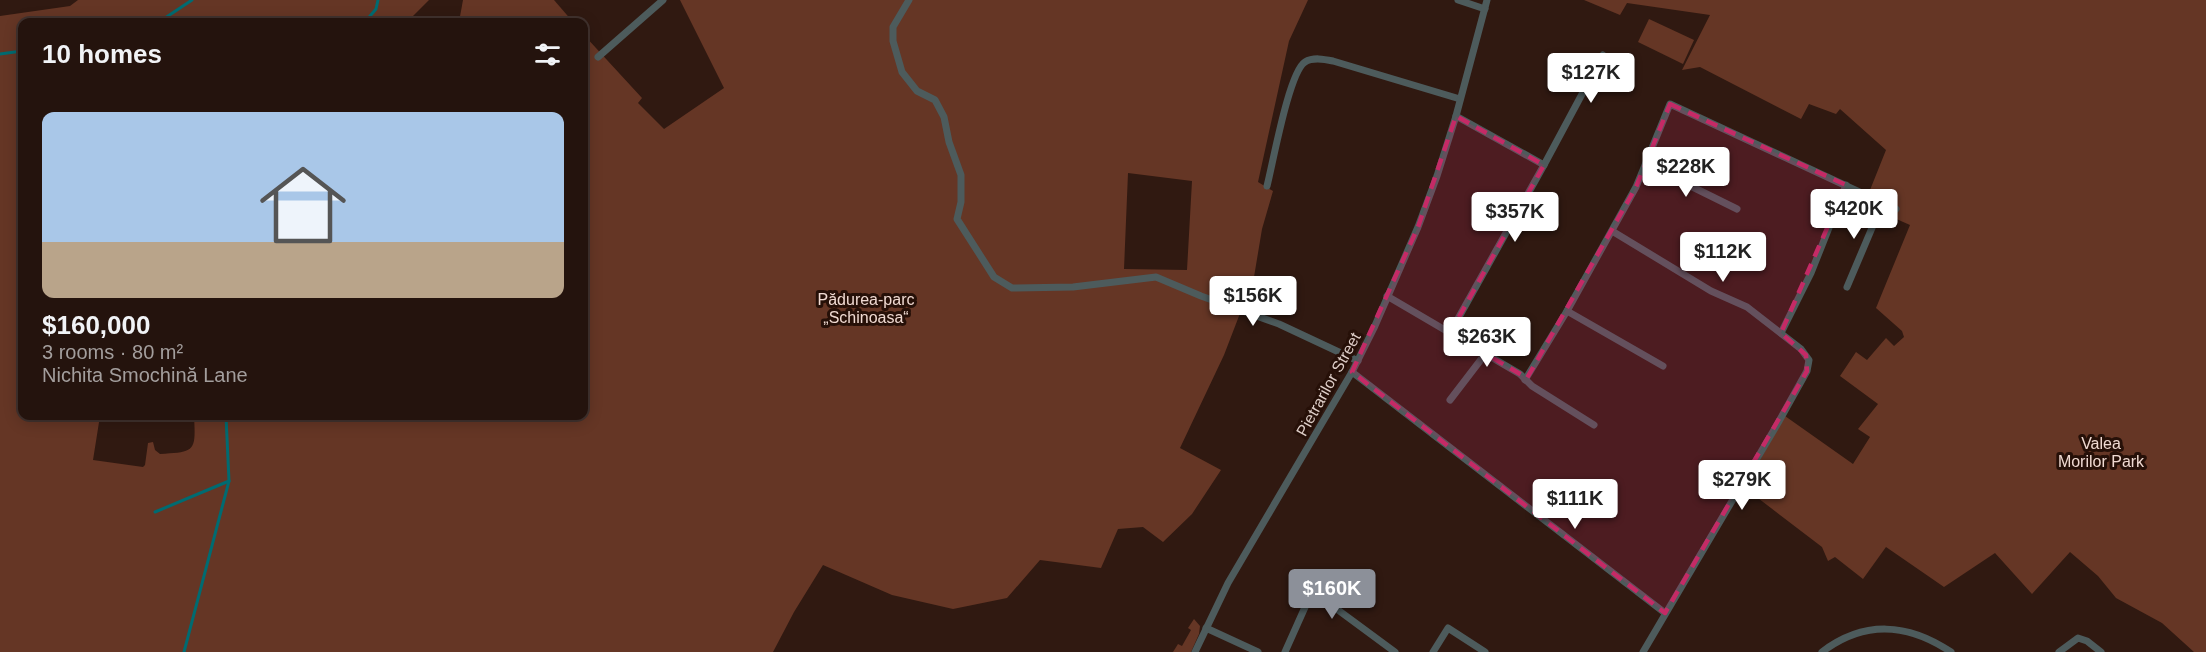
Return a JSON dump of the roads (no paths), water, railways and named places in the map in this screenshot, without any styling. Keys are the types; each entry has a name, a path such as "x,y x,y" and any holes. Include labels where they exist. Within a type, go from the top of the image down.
{"street":[{"path":"598,57 663,0"},
{"path":"909,0 893,27 893,41 902,72 917,91 935,100 944,117 961,175 961,202 957,219 994,277 1012,288 1073,287 1156,277 1201,296 1278,323 1358,361"},
{"path":"1458,0 1485,9"},
{"name":"Pietrarilor Street","path":"1195,652 1228,583 1358,361 1418,227 1456,116 1486,0"},
{"path":"1450,333 1603,56"},
{"path":"1267,186 1296,71 1305,62 1324,59 1460,99"},
{"path":"1525,380 1612,231 1646,164 1670,104 1896,209"},
{"path":"1456,116 1544,165"},
{"path":"1646,164 1737,209"},
{"path":"1781,333 1810,273 1846,184"},
{"path":"1847,287 1883,202"},
{"path":"1612,231 1711,291 1747,308 1781,333 1809,360 1807,371 1778,423 1643,652"},
{"path":"1387,296 1520,374 1532,386 1594,425"},
{"path":"1567,311 1663,366"},
{"path":"1450,400 1486,353"},
{"path":"1352,372 1665,613"},
{"path":"1285,652 1310,596 1315,593 1395,652"},
{"path":"1206,628 1258,652"},
{"path":"1433,652 1448,628 1485,652"},
{"path":"1822,652 1844,639 1875,629 1893,628 1913,632 1935,641 1951,652"},
{"path":"2059,652 2078,638 2087,641 2102,652"}],"waterway":[{"path":"165,18 192,0"},
{"path":"368,18 376,9 378,0"},
{"path":"0,54 18,52"},
{"path":"184,652 229,481 226,420"},
{"path":"155,512 229,481"}],"park label":[{"name":"Pădurea-parc „Schinoasa“","path":"866,308"},
{"name":"Valea Morilor Park","path":"2101,452"}]}
